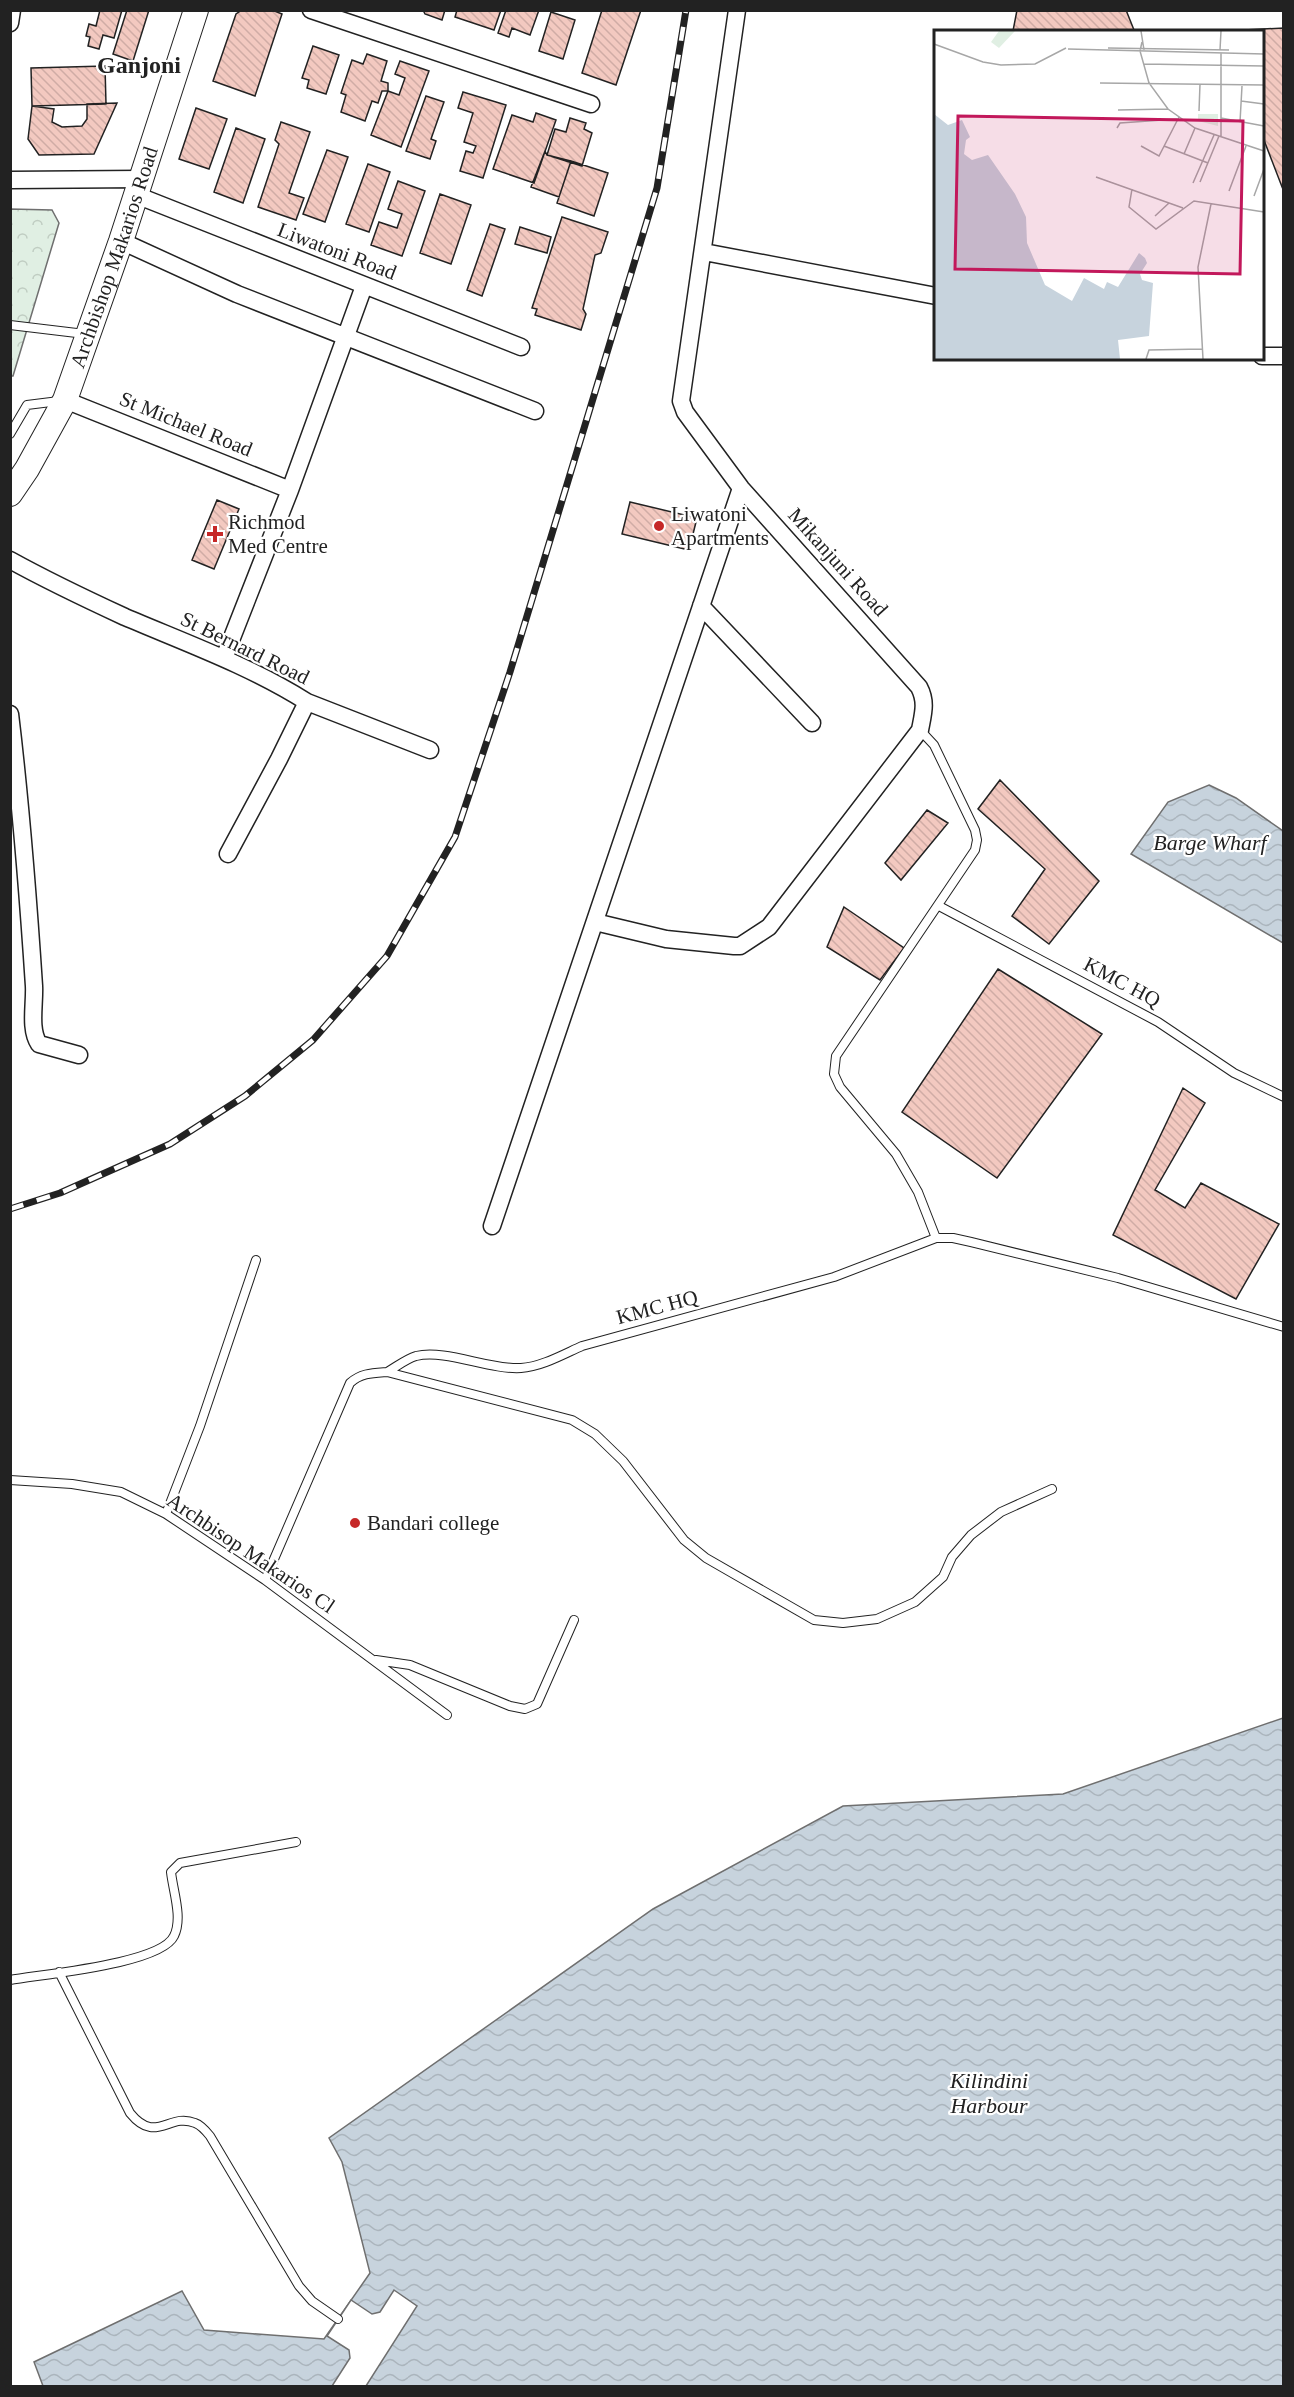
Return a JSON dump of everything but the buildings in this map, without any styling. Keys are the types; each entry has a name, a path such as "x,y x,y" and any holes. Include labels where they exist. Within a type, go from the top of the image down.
{"street":[{"path":"10,22 12,10"},
{"name":"Archbishop Makarios Road","path":"10,494 27,469 65,400 121,241 196,10"},
{"path":"311,10 591,104"},
{"name":"Mikanjuni Road","path":"737,10 681,401 685,412 741,488 919,687 924,698 920,730"},
{"path":"10,180 138,187"},
{"name":"Liwatoni Road","path":"138,187 364,286 521,347"},
{"path":"121,241 237,294 535,411"},
{"path":"704,252 934,296"},
{"path":"224,658 290,490 364,286"},
{"path":"1264,356 1284,356"},
{"name":"St Michael Road","path":"65,400 290,490"},
{"path":"492,1226 741,488"},
{"name":"St Bernard Road","path":"10,560 84,598 224,658 307,702 228,854"},
{"path":"701,606 812,723"},
{"path":"307,702 429,750"},
{"path":"10,714 23,828 34,994 34,1031 39,1044 78,1055"},
{"path":"595,921 666,939 734,946 744,943 769,927 920,730"}],"lane":[{"path":"10,325 88,334"},
{"path":"10,434 27,405 65,400"},
{"path":"920,730 934,745 975,830 977,840 975,850 836,1056 834,1074 840,1087 896,1154 918,1192 936,1238"},
{"name":"KMC HQ","path":"939,906 1158,1022 1234,1073 1284,1098"},
{"name":"KMC HQ","path":"387,1372 413,1357 429,1354 482,1364 522,1368 554,1359 582,1347 834,1277 936,1238 953,1238 1118,1278 1284,1327"},
{"path":"166,1514 200,1426 256,1260"},
{"path":"265,1580 350,1383 357,1377 368,1373 387,1372 572,1420 594,1434 623,1461 684,1540 706,1558 814,1620 843,1623 877,1620 915,1602 943,1577 952,1557 971,1535 1001,1512 1052,1489"},
{"name":"Archbisop Makarios Cl","path":"10,1480 72,1484 121,1492 166,1514 265,1580 447,1715"},
{"path":"372,1660 410,1665 510,1706 525,1709 537,1704 574,1620"},
{"path":"10,1980 131,1961 168,1944 174,1935 178,1921 171,1872 180,1863 296,1842"},
{"path":"59,1972 130,2113 147,2128 182,2122 195,2122 203,2128 210,2136 299,2286 312,2301 338,2319"}],"green space":[{"path":"10,209 52,210 59,223 13,376 11,376"}],"water":[{"name":"Barge Wharf","path":"1209,785 1236,798 1283,831 1283,943 1131,854 1168,802"},
{"name":"Kilindini Harbour","path":"1283,1718 1283,2386 43,2386 34,2362 182,2291 204,2330 324,2339 370,2273 342,2162 329,2138 653,1909 843,1806 1063,1794"}],"pier":[{"path":"394,2290 417,2306 366,2386 332,2386 350,2358 349,2350 327,2336 351,2300 372,2314 380,2312"}],"railway":[{"path":"10,1209 60,1193 170,1144 245,1096 313,1040 387,956 455,837 510,672 657,188 686,10"}],"place":[{"name":"Liwatoni Apartments","path":"659,526"},
{"name":"Richmod Med Centre","path":"215,534"},
{"name":"Bandari college","path":"355,1523"}],"district":[{"name":"Ganjoni","path":"139,65"}]}
